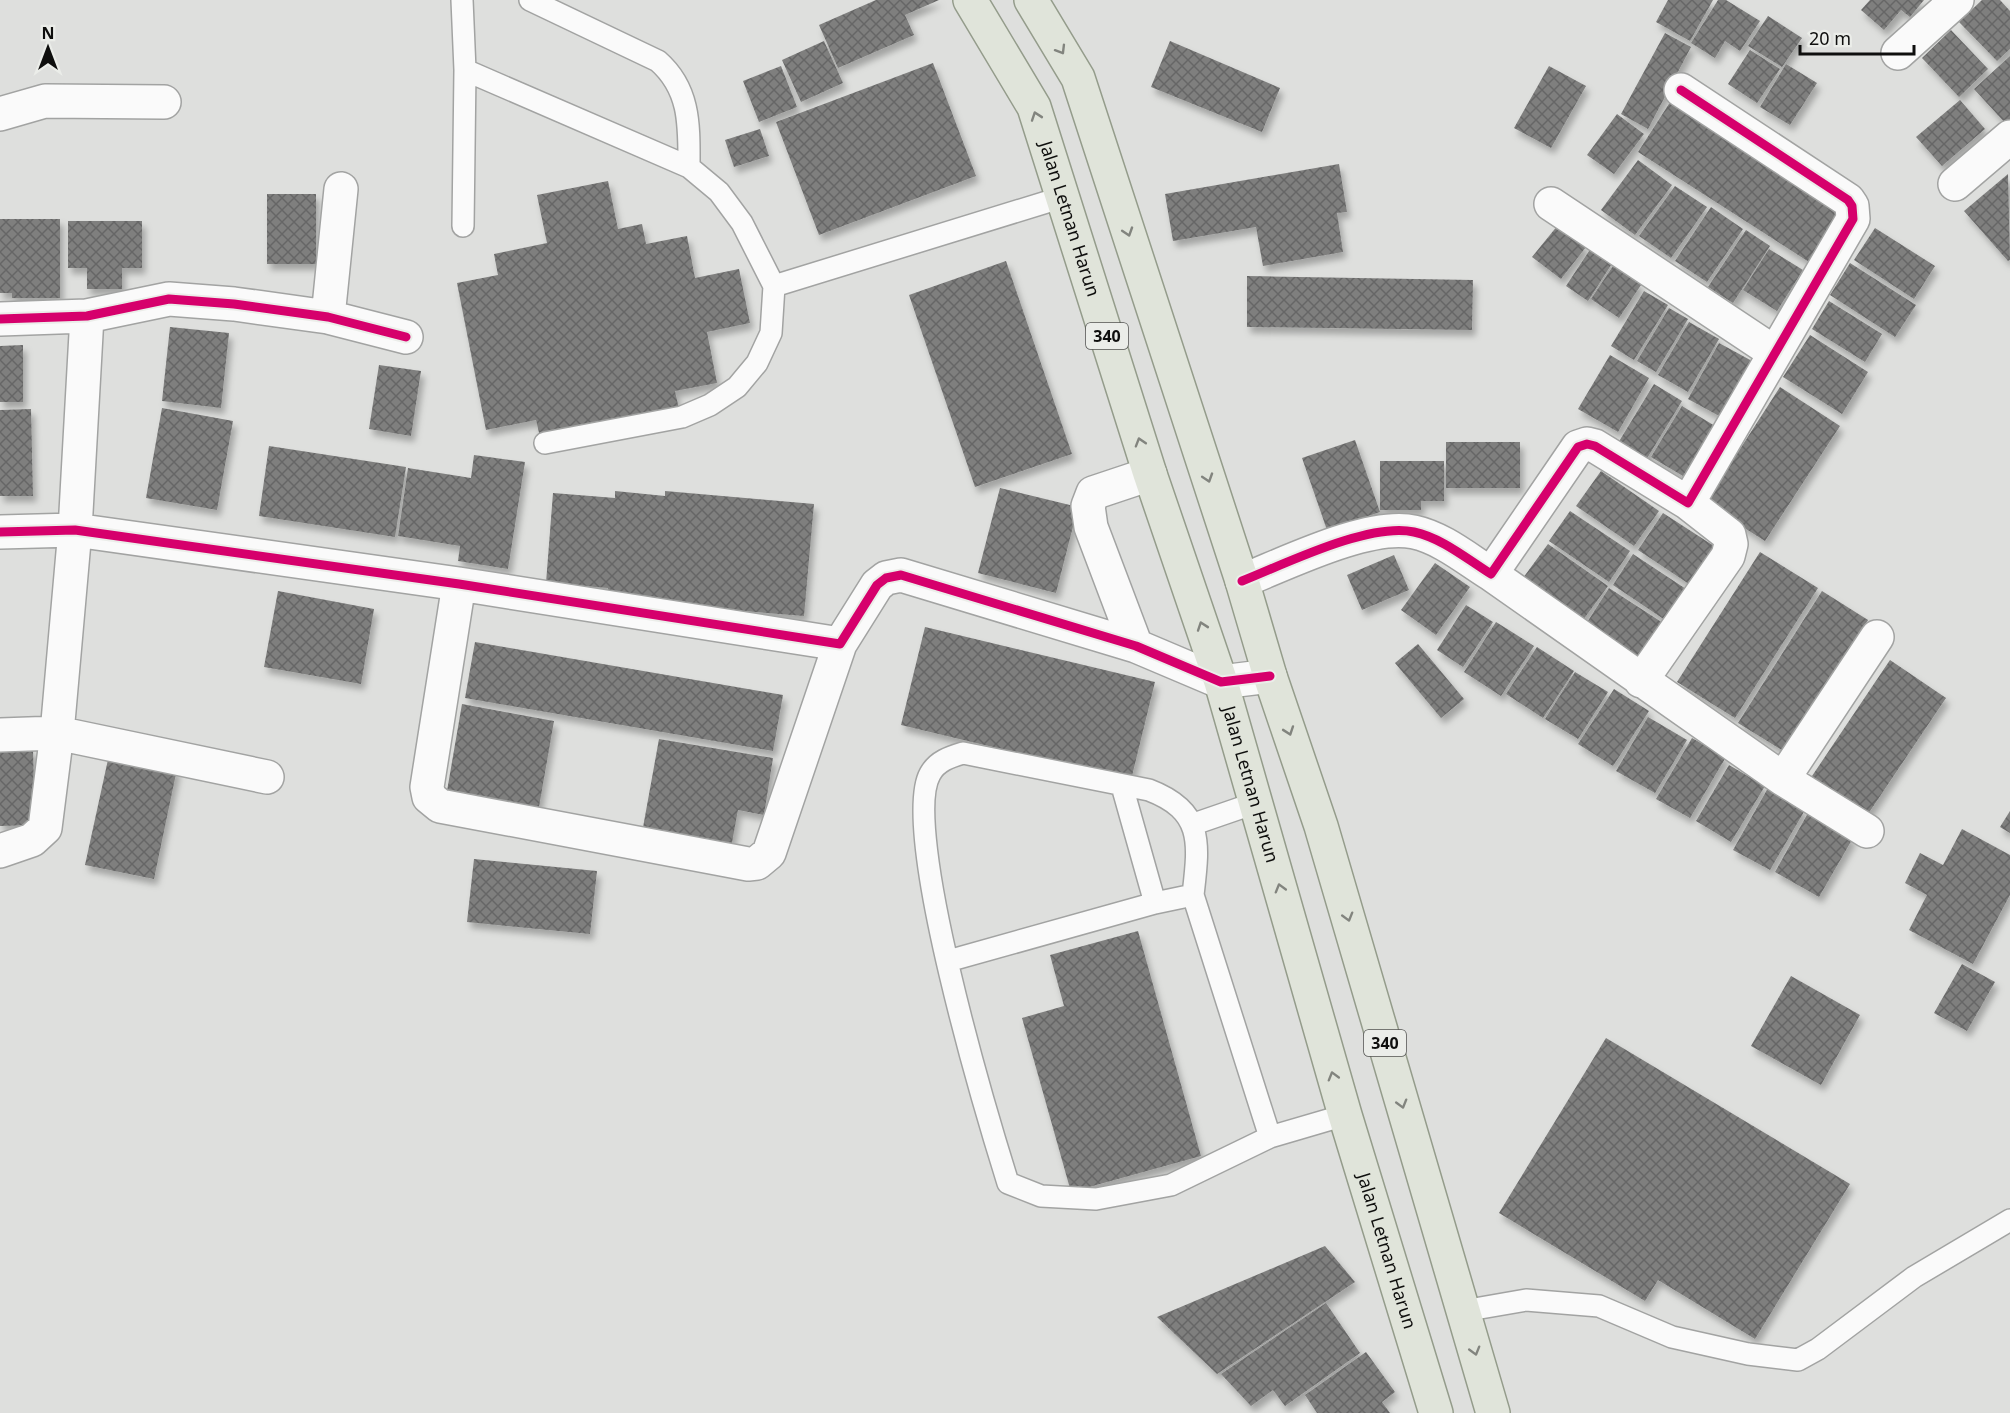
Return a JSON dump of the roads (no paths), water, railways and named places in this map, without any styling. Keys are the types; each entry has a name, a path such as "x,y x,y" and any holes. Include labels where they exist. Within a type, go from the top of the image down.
{"main road":[{"name":"Jalan Letnan Harun","path":"970,0 1034,107 1150,474 1221,682 1345,1115 1436,1413"},
{"name":"340","path":"1030,0 1078,78 1242,581 1270,676 1321,826 1493,1413"}],"street":[{"path":"1899,53 1957,0"},
{"path":"1681,90 1848,200 1852,206 1853,219 1688,503"},
{"path":"0,114 45,101 164,102"},
{"path":"1955,184 2010,137"},
{"path":"328,317 341,189"},
{"path":"1551,204 1775,353"},
{"path":"0,319 87,316 169,299 234,304 328,317 406,337"},
{"path":"0,851 32,840 45,828 57,733 75,530 87,316"},
{"path":"1491,574 1578,447 1587,444 1595,446 1688,503 1729,535 1731,544 1728,556 1641,681"},
{"path":"1136,646 1091,527 1088,506 1093,493 1150,474"},
{"path":"0,532 75,530 459,584 840,644"},
{"path":"1242,581 1334,545 1390,530 1414,531 1437,540 1491,574 1783,779 1867,831"},
{"path":"459,584 427,787 429,797 440,806 748,864 757,863 769,854 840,644 877,585 886,578 901,575 1136,646 1221,682 1270,676"},
{"path":"1783,779 1877,637"},
{"path":"0,735 57,733 267,777"}],"lane":[{"path":"462,0 465,70 463,226"},
{"path":"530,0 666,68 688,107 689,167"},
{"path":"465,70 689,167 719,192 742,223 774,286 771,333 757,363 737,387 710,405 682,417 545,443"},
{"path":"774,286 1063,197"},
{"path":"1270,1137 1193,895 1196,874 1194,824 1175,803 1149,790 963,753 938,763 929,775 923,803 931,894 990,1126 1008,1183 1041,1196 1096,1199 1171,1185 1270,1137 1345,1115"},
{"path":"1122,786 1155,903"},
{"path":"1194,824 1255,803"},
{"path":"948,961 1155,903 1193,895"},
{"path":"1463,1311 1526,1300 1599,1306 1672,1337 1748,1353 1798,1360 1818,1349 1914,1277 2010,1220"}]}
